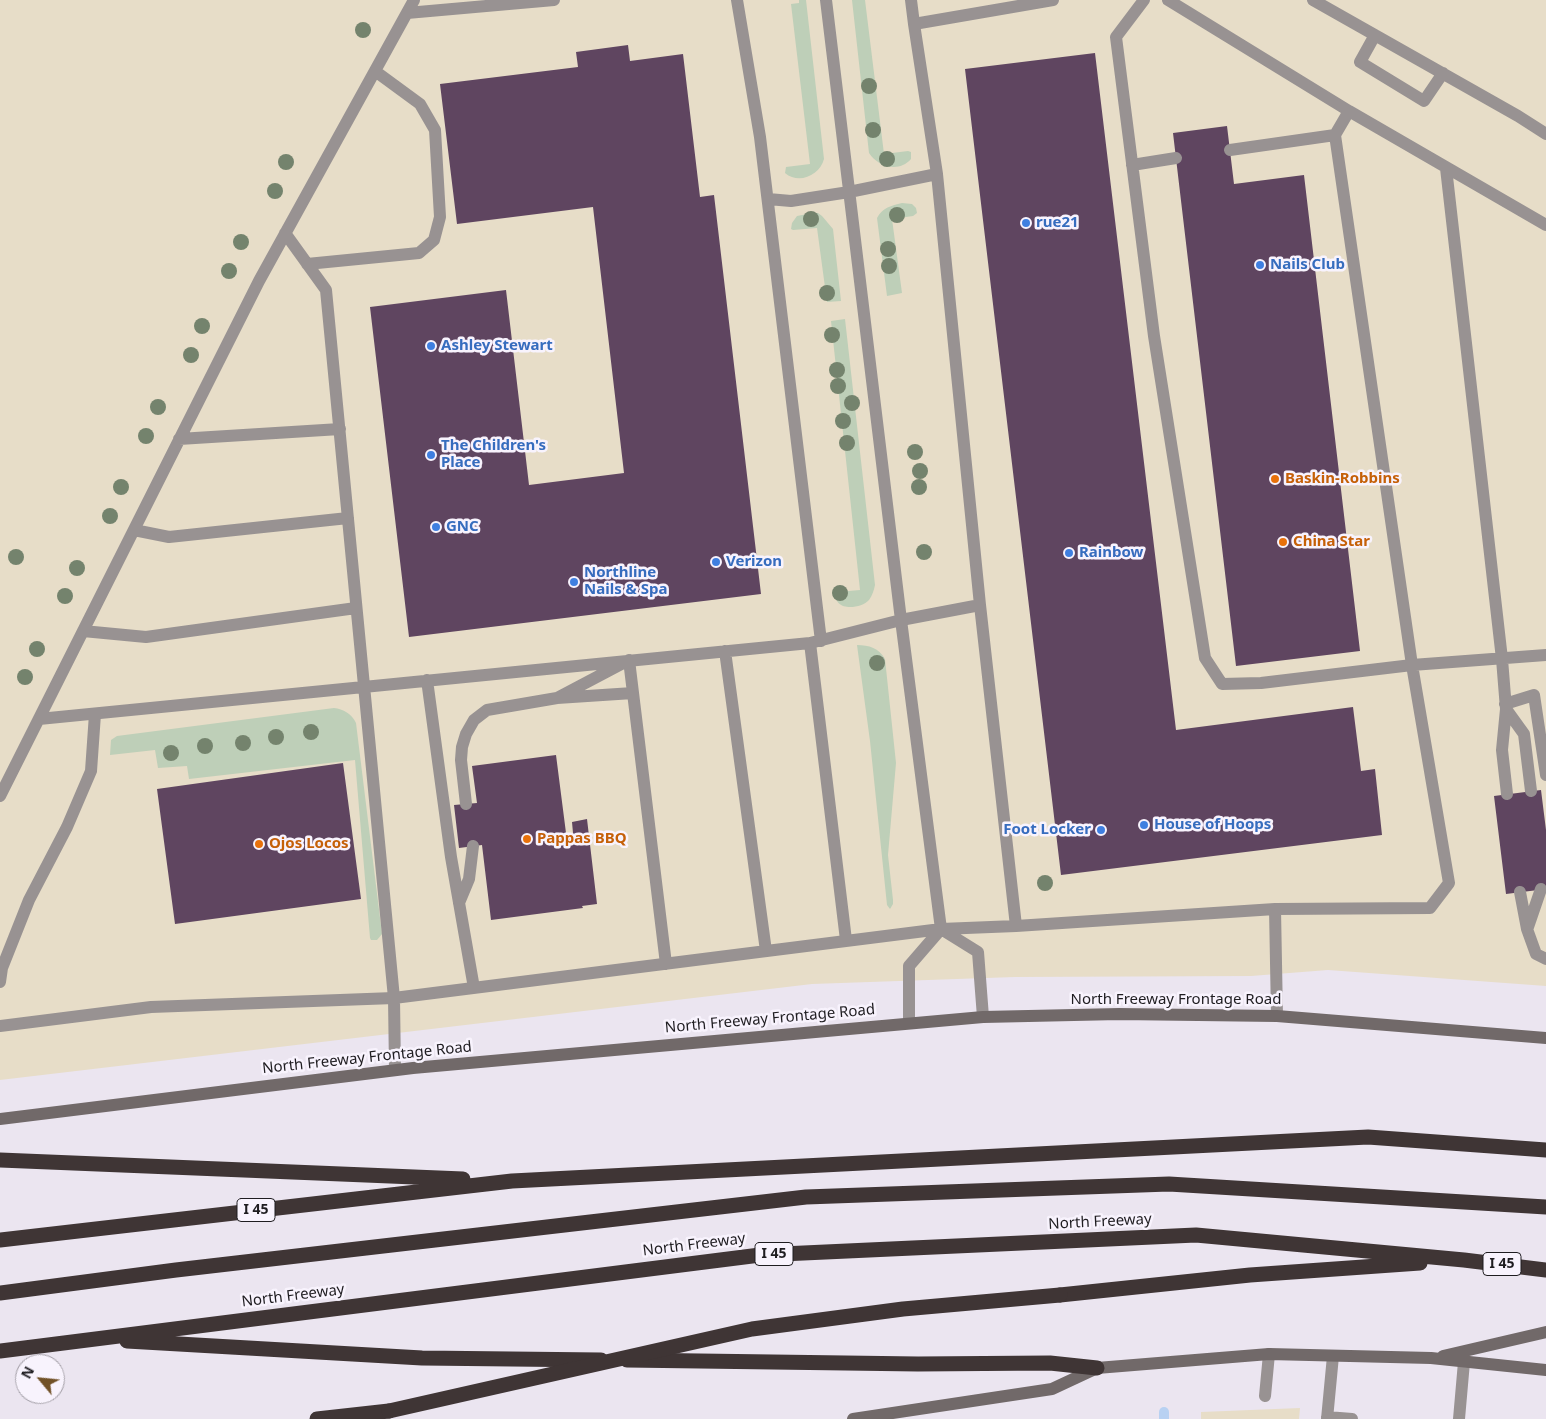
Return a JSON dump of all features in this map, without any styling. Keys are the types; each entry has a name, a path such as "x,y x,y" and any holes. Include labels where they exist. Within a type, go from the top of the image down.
{"highway":[{"name":"I 45","path":"0,1240 512,1181 1368,1137 1546,1150"},
{"path":"0,1160 512,1181"},
{"path":"0,1293 176,1270 806,1197 1169,1184 1546,1207"},
{"name":"North Freeway","path":"0,1351 760,1255 1196,1235 1464,1260 1542,1270"},
{"path":"317,1419 389,1411 752,1329 902,1309 1250,1276 1464,1260"},
{"path":"88,1339 422,1358 918,1364 1050,1363 1097,1368"}],"main road":[{"name":"North Freeway Frontage Road","path":"0,1119 395,1070 983,1017 1119,1014 1277,1016 1546,1038"},
{"path":"1431,1358 1546,1332"},
{"path":"853,1419 1052,1388 1097,1368 1269,1354 1431,1358 1546,1370"}],"lane":[{"path":"0,796 259,281 414,0"},
{"path":"407,13 553,0"},
{"path":"737,0 760,137 768,199 846,940"},
{"path":"826,0 901,620 941,929 909,966 909,1023"},
{"path":"911,0 937,174 980,605 1016,926"},
{"path":"914,24 1053,0"},
{"path":"1144,0 1116,38 1154,336 1205,658 1222,684 1261,683 1412,665 1546,655"},
{"path":"1168,0 1349,111 1546,225"},
{"path":"1313,0 1518,116 1546,134"},
{"path":"1375,35 1360,62 1424,101 1443,73"},
{"path":"307,264 419,254 434,240 440,218 434,130 420,104 374,71"},
{"path":"0,1026 151,1007 394,998 941,929 1016,926 1275,908 1430,908 1449,883 1412,665 1335,135 1349,111"},
{"path":"1230,150 1335,135"},
{"path":"1132,165 1176,158"},
{"path":"1446,168 1502,659 1505,706 1502,750 1507,794"},
{"path":"768,199 791,201 849,192 937,174"},
{"path":"285,233 326,290 394,998 395,1070"},
{"path":"179,440 340,429"},
{"path":"134,530 169,537 348,518"},
{"path":"39,719 816,642 901,620 980,605"},
{"path":"84,631 146,637 356,608"},
{"path":"725,651 766,951"},
{"path":"629,660 666,964"},
{"path":"557,698 629,660"},
{"path":"427,680 451,857 474,988"},
{"path":"466,804 461,760 466,734 474,720 487,710 557,698 633,693"},
{"path":"1505,706 1534,695 1546,774"},
{"path":"1505,706 1524,734 1531,791"},
{"path":"0,982 2,968 29,900 67,827 91,771 95,714"},
{"path":"460,904 469,880 473,846"},
{"path":"1528,929 1541,890"},
{"path":"1520,892 1536,954 1546,959"},
{"path":"1275,908 1277,1016"},
{"path":"941,929 978,952 983,1017"},
{"path":"1265,1396 1269,1354"},
{"path":"1333,1356 1327,1418 1352,1419"},
{"path":"1459,1419 1464,1362"}],"shaded area":[{"path":"0,0 1546,0 1546,986 1328,970 1251,976 1015,977 812,984 0,1080"},
{"path":"1300,1408 1299,1419 1201,1419 1201,1412"}],"green space":[{"path":"799,0 806,0 824,159 822,165 814,174 808,177 796,178 785,173 786,167 810,164 791,4 799,3"},
{"path":"852,0 865,0 884,154 911,152 911,159 901,166 889,167 883,165 869,153"},
{"path":"902,203 912,204 916,208 917,213 913,216 892,219 902,293 887,296 877,218 885,209"},
{"path":"818,213 822,216 833,229 841,301 827,302 817,228 791,229 792,223 797,216"},
{"path":"845,319 875,585 869,600 853,607 842,606 836,598 837,592 860,590 831,321"},
{"path":"857,645 873,648 880,652 885,659 896,763 888,855 893,900 890,909 887,905 870,741"},
{"path":"334,708 347,712 356,723 382,934 377,940 371,940 370,938 355,760 189,779 187,766 158,768 155,750 110,755 111,740 117,736"}],"building":[{"path":"628,45 630,61 683,54 700,197 714,195 761,594 409,637 370,307 506,290 529,485 624,473 593,207 457,224 440,84 578,67 576,52"},
{"path":"1095,53 1176,730 1353,707 1361,771 1375,769 1382,835 1061,875 965,69"},
{"path":"1227,126 1234,184 1304,175 1360,651 1236,666 1173,133"},
{"name":"Pappas BBQ","path":"556,755 566,833 573,833 572,822 587,819 597,904 582,906 583,908 491,920 482,845 459,848 454,805 477,803 472,766"},
{"name":"Ojos Locos","path":"343,763 361,899 175,924 157,789"},
{"path":"1541,790 1546,830 1546,889 1506,894 1494,796"}],"waterway":[{"path":"1164,1412 1164,1419"}],"place":[{"name":"rue21","path":"1026,223"},
{"name":"Nails Club","path":"1260,265"},
{"name":"Ashley Stewart","path":"431,346"},
{"name":"The Children's Place","path":"431,455"},
{"name":"Baskin-Robbins","path":"1275,479"},
{"name":"GNC","path":"436,527"},
{"name":"China Star","path":"1283,542"},
{"name":"Rainbow","path":"1069,553"},
{"name":"Verizon","path":"716,562"},
{"name":"Northline Nails & Spa","path":"574,582"},
{"name":"House of Hoops","path":"1144,825"},
{"name":"Foot Locker","path":"1101,830"},
{"name":"Pappas BBQ","path":"527,839"},
{"name":"Ojos Locos","path":"259,844"}]}
